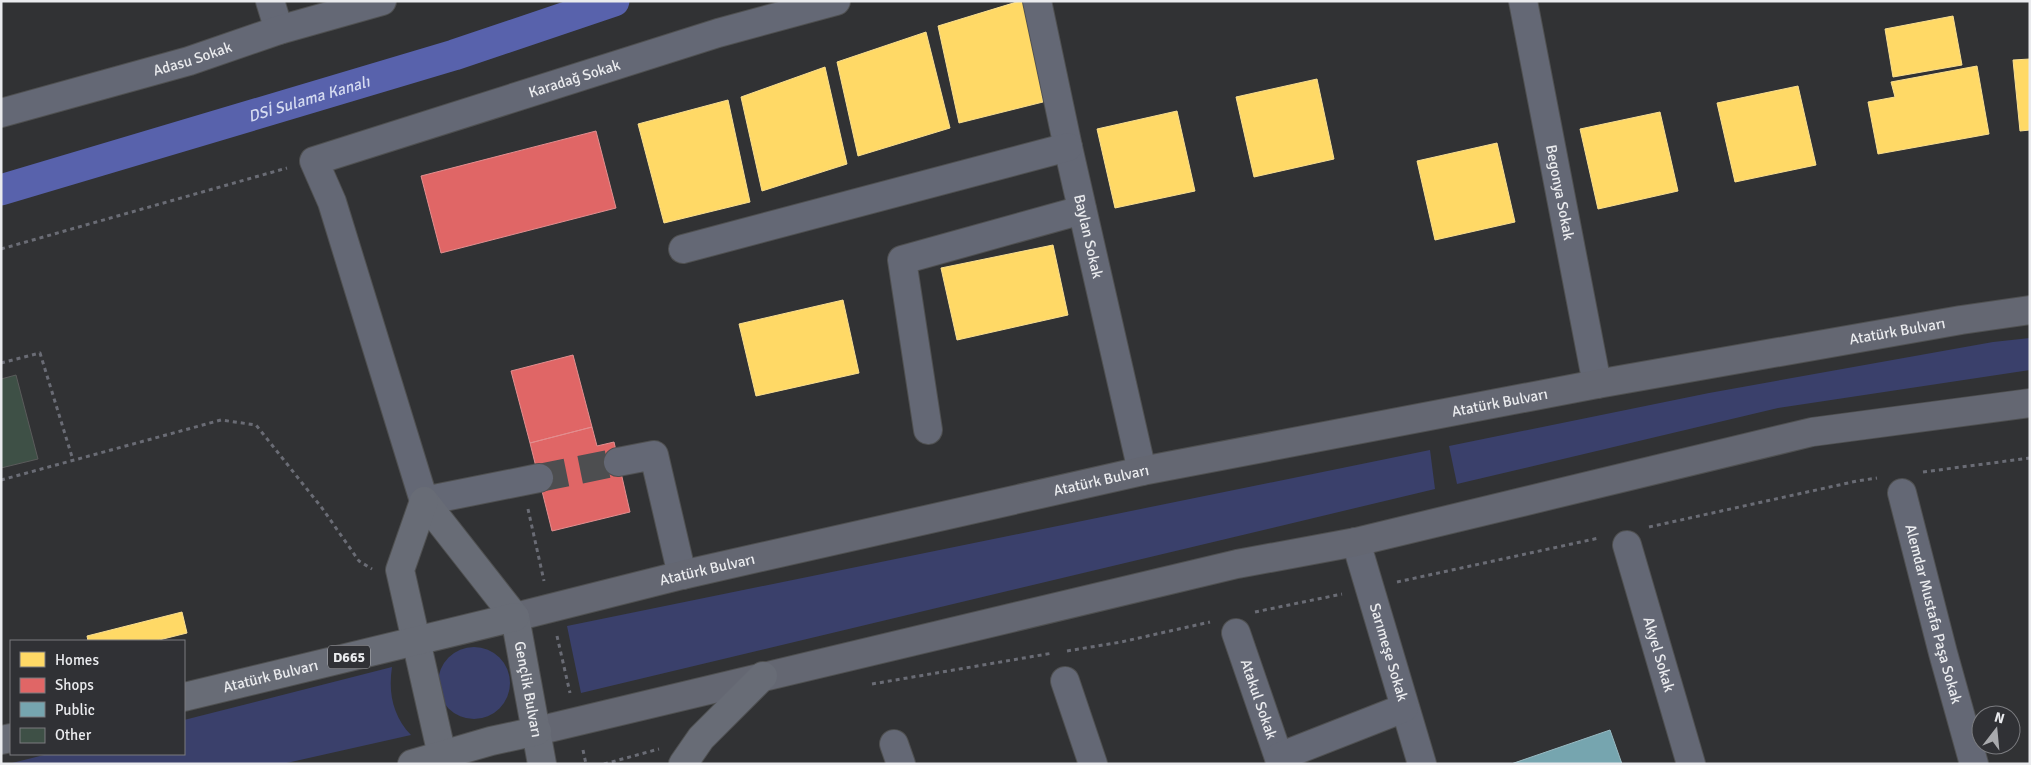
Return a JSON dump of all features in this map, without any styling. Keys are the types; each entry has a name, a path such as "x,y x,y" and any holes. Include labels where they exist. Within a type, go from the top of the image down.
{"highway":[{"path":"424,501 400,570 418,641 443,760"},
{"path":"424,501 515,617"},
{"name":"Atatürk Bulvarı","path":"185,697 515,617"},
{"name":"Gençlik Bulvarı","path":"515,617 542,764"},
{"path":"683,764 701,738 763,676"},
{"path":"412,764 443,760 537,731"}],"main road":[{"name":"Atatürk Bulvarı","path":"515,617 682,575 1142,471 1597,384 1961,320 2030,310"},
{"path":"537,731 1237,564 1356,542 1812,432 2030,403"}],"street":[{"path":"270,1 280,30"},
{"name":"Adasu Sokak","path":"1,113 189,61 280,30 382,1"},
{"name":"Karadağ Sokak","path":"314,161 718,34 836,1"},
{"name":"Baylan Sokak","path":"1037,1 1082,210 1142,471"},
{"name":"Begonya Sokak","path":"1523,1 1597,384"},
{"path":"683,249 1068,147"},
{"path":"314,161 332,202 424,501 539,478"},
{"path":"928,430 902,260 1082,210"},
{"path":"618,462 654,455 682,575"},
{"name":"Alemdar Mustafa Paşa Sokak","path":"1902,492 1943,653 1974,764"},
{"name":"Sarımeşe Sokak","path":"1356,542 1422,764"},
{"name":"Akyel Sokak","path":"1627,545 1691,764"},
{"name":"Atakul Sokak","path":"1236,634 1280,760"},
{"path":"1065,681 1094,764"},
{"path":"1280,760 1404,708"}],"path":[{"path":"1,249 314,161"},
{"path":"1,363 40,353 73,460"},
{"path":"1,480 221,420 256,424 322,508 358,561 371,569 400,570"},
{"path":"604,764 701,738"}],"shaded area":[{"path":"2030,338 2030,370 1778,408 1457,484 1449,446 1709,393 1993,342"},
{"path":"1430,450 1435,489 581,693 567,626"},
{"path":"474,647 494,653 504,663 510,683 504,703 494,713 474,719 454,713 444,703 438,683 444,663 454,653"},
{"path":"392,667 391,686 393,704 400,720 411,735 282,764 8,764 44,755 185,755 185,720"}],"building: Homes":[{"path":"1025,1 1043,102 959,123 938,26"},
{"path":"1953,16 1962,65 1893,77 1885,29"},
{"path":"926,32 950,128 858,156 837,62"},
{"path":"2030,59 2030,130 2020,131 2013,60"},
{"path":"1977,66 1989,134 1878,154 1868,102 1895,97 1891,82"},
{"path":"825,67 847,164 762,191 741,97"},
{"path":"1317,79 1334,159 1254,177 1236,97"},
{"path":"1798,86 1816,165 1735,182 1717,103"},
{"path":"728,100 750,202 664,223 638,124"},
{"path":"1177,111 1195,191 1115,208 1097,129"},
{"path":"1660,112 1678,191 1598,209 1580,129"},
{"path":"1497,143 1515,222 1435,240 1417,161"},
{"path":"1053,245 1068,315 957,340 941,268"},
{"path":"843,300 859,373 756,396 739,324"},
{"path":"182,612 187,633 159,640 88,640 87,636"}],"building: Shops":[{"path":"596,131 616,208 441,253 421,176"},
{"path":"573,355 592,427 530,443 511,371"},
{"path":"592,427 597,446 614,442 630,512 552,531 530,443"}],"building: Public":[{"path":"1610,730 1622,764 1511,764"}],"building: Other":[{"path":"16,375 38,459 1,468 1,379"}],"waterway":[{"name":"DSİ Sulama Kanalı","path":"1,190 454,55 614,1"}],"tunnel":[{"path":"539,478 618,462"}]}
